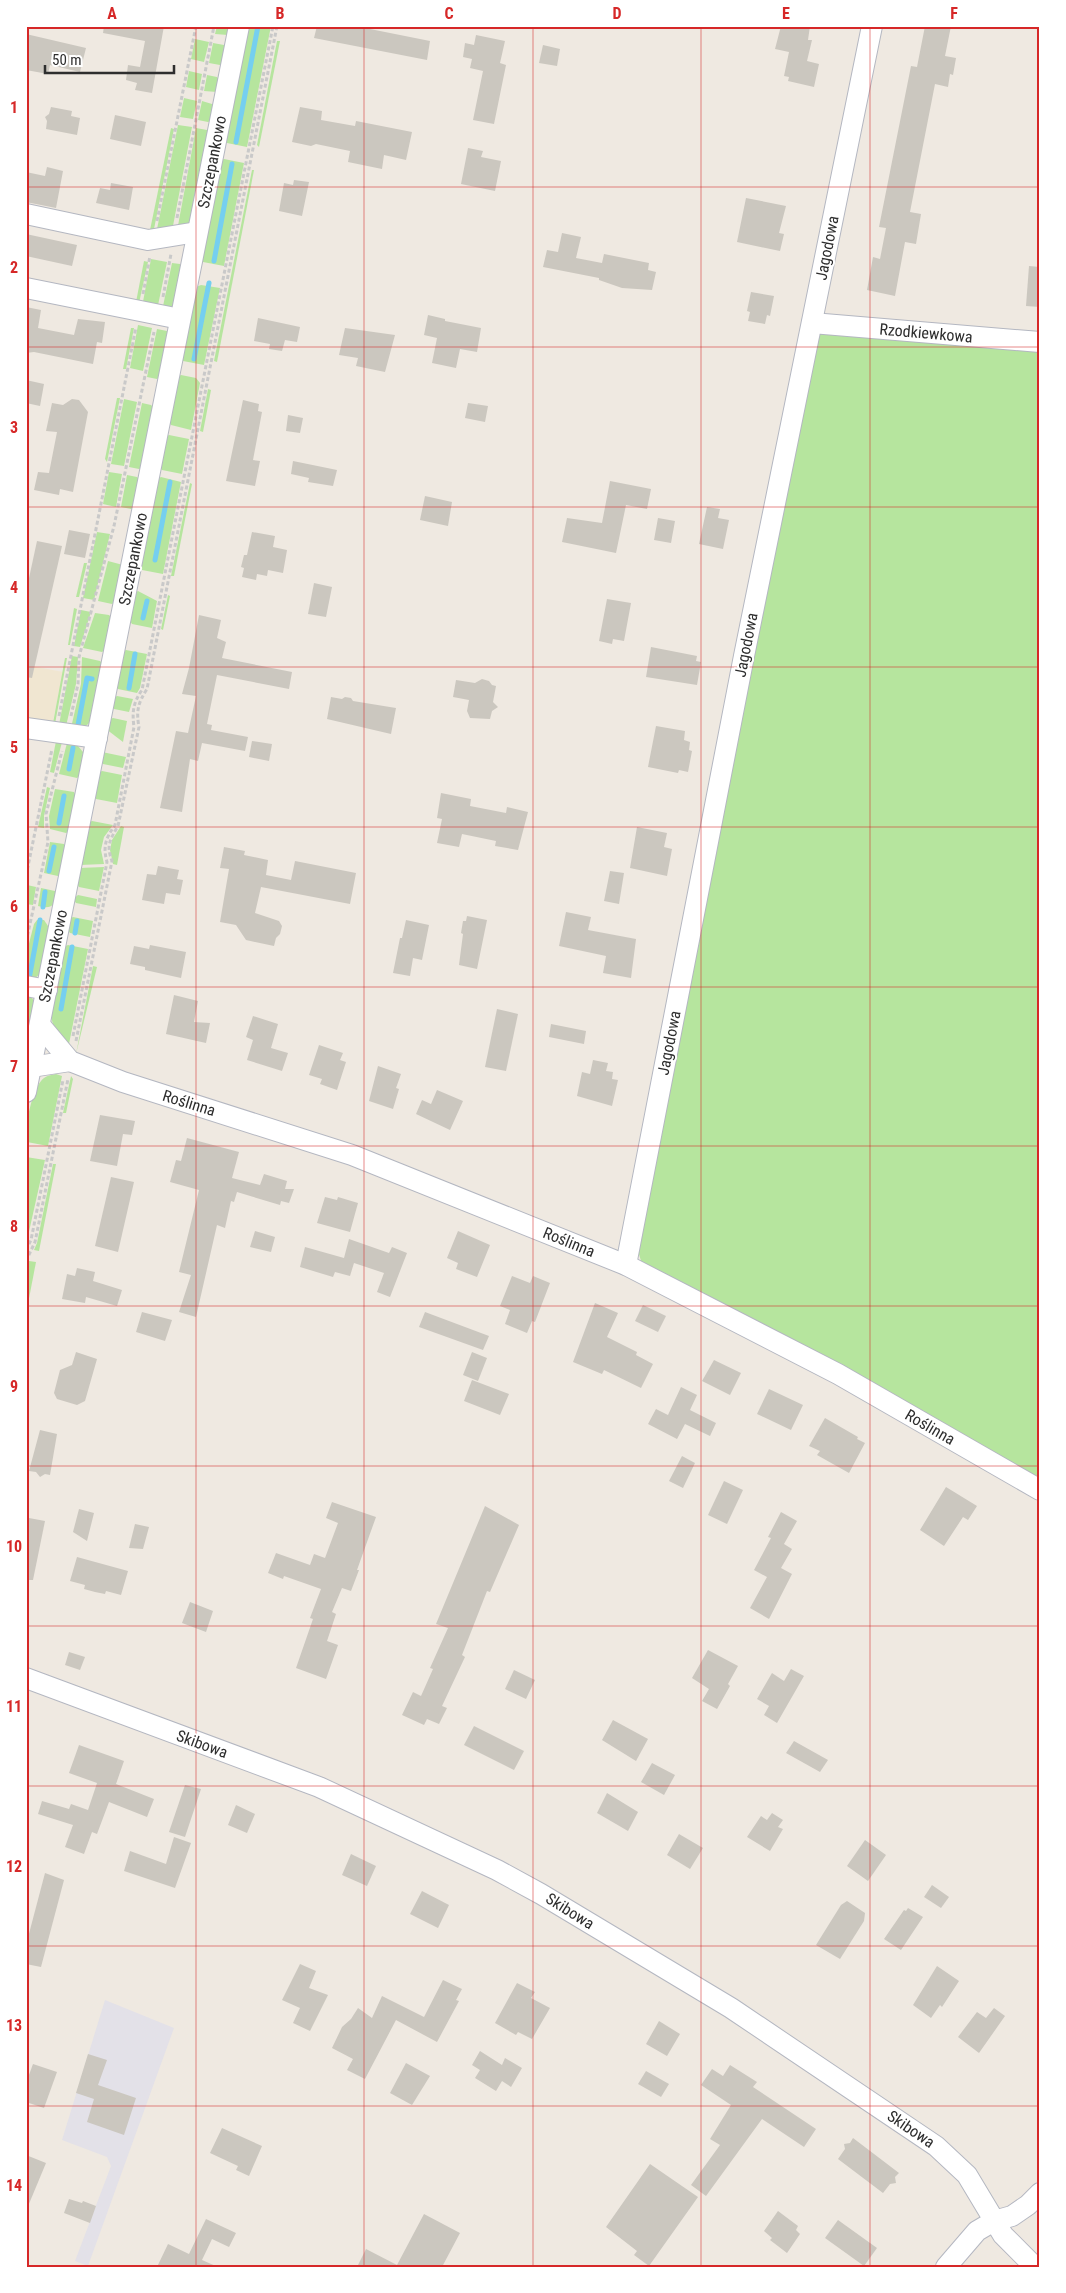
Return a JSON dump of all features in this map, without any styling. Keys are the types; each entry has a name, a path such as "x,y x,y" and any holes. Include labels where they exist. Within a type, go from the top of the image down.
{"street":[{"name":"Szczepankowo","path":"26,1092 239,26"},
{"name":"Jagodowa","path":"626,1265 744,656 872,26"},
{"path":"26,214 148,240 198,232"},
{"path":"26,288 180,319"},
{"name":"Rzodkiewkowa","path":"812,323 1040,342"},
{"path":"26,728 97,738"},
{"path":"26,986 47,990"},
{"name":"Roślinna","path":"40,1025 70,1061 123,1082 352,1155 626,1265 838,1374 1040,1490"},
{"path":"31,1067 70,1061"},
{"name":"Skibowa","path":"26,1678 320,1787 497,1870 542,1894 731,2008 936,2146 968,2175 994,2221 1016,2250 1035,2267"},
{"path":"946,2267 977,2231 994,2221 1012,2216 1028,2205 1040,2193"}],"path":[{"path":"26,876 61,733 75,699 82,647 114,526 149,312 154,239 196,26"},
{"path":"26,942 48,842 46,814 61,733 149,312 166,288 174,236 214,26"},
{"path":"26,1261 35,1242 70,1061 70,1049 107,862 104,850 106,837 114,825 116,816 134,727 132,712 134,700 142,690 273,26"},
{"path":"26,1250 31,1240 64,1074 74,1052 112,861 108,850 110,840 118,826 139,728 136,713 138,702 147,688 277,26"}],"shaded area":[{"path":"26,665 63,672 52,726 26,722"},
{"path":"105,2000 174,2028 88,2266 75,2261 111,2166 107,2157 62,2140"}],"green space":[{"path":"217,26 230,26 228,35 215,34"},
{"path":"246,26 271,26 247,147 227,143 224,139"},
{"path":"195,39 209,42 204,62 191,59"},
{"path":"277,41 280,41 259,147 257,145"},
{"path":"213,43 224,45 225,48 220,65 209,63"},
{"path":"189,71 202,74 199,90 186,87"},
{"path":"207,75 217,77 219,80 217,92 204,91"},
{"path":"184,98 197,101 193,119 180,117"},
{"path":"202,101 214,106 211,121 198,120"},
{"path":"178,125 192,127 172,231 156,234"},
{"path":"171,128 174,129 153,234 149,235"},
{"path":"196,128 207,130 208,133 189,228 177,231"},
{"path":"224,159 244,163 224,266 203,262 200,258 219,161"},
{"path":"252,170 254,170 217,362 214,361"},
{"path":"151,259 167,262 157,310 142,307"},
{"path":"144,261 148,262 139,303 136,302"},
{"path":"172,263 180,264 182,267 173,311 162,311"},
{"path":"201,285 220,288 204,365 183,361 181,357 196,287"},
{"path":"138,325 152,328 143,371 130,368"},
{"path":"131,328 134,328 126,369 123,369"},
{"path":"157,329 167,331 169,334 160,377 157,379 147,377"},
{"path":"816,332 1040,347 1040,1479 884,1389 643,1267 636,1245"},
{"path":"181,375 196,378 200,383 191,430 171,425 168,421 176,378"},
{"path":"208,389 211,390 203,432 200,431"},
{"path":"117,398 120,398 107,462 105,459"},
{"path":"124,399 137,402 124,466 111,464"},
{"path":"142,403 151,405 154,408 142,468 139,469 129,467"},
{"path":"169,435 189,439 182,474 162,470 159,466 165,437"},
{"path":"109,472 122,474 116,507 103,504"},
{"path":"127,475 137,477 140,480 134,508 131,509 121,507"},
{"path":"161,477 181,482 163,574 142,570 139,565 156,480"},
{"path":"190,483 192,484 174,576 171,576"},
{"path":"97,532 110,534 94,600 83,598"},
{"path":"108,561 123,565 115,602 112,604 98,601"},
{"path":"84,563 87,563 79,597 76,597"},
{"path":"138,591 157,601 152,628 132,624 129,619 134,593"},
{"path":"168,595 170,596 163,630 161,629"},
{"path":"74,608 77,609 70,645 68,645"},
{"path":"81,610 91,612 80,647 74,646"},
{"path":"95,613 109,615 112,618 105,650 102,652 83,648"},
{"path":"126,650 147,654 140,688 137,693 118,689 115,685 122,652"},
{"path":"72,656 78,657 76,684 66,726 59,725"},
{"path":"82,657 100,661 103,664 91,721 85,727 71,728 81,684"},
{"path":"65,658 67,658 55,724 53,723"},
{"path":"117,696 133,699 129,712 114,709 111,705 113,698"},
{"path":"113,718 127,721 123,742 106,729 108,720"},
{"path":"56,741 62,742 54,773 50,772"},
{"path":"67,743 78,746 83,752 81,775 77,778 59,774"},
{"path":"102,752 126,757 123,768 103,764 100,760"},
{"path":"102,771 122,775 117,803 96,799 94,795 98,773"},
{"path":"47,787 50,788 44,816 44,828 38,827"},
{"path":"55,789 74,792 76,796 70,831 66,833 50,829 49,816"},
{"path":"92,821 113,825 104,837 101,850 104,864 80,865 88,823"},
{"path":"121,826 124,827 117,865 113,864 110,850 112,840"},
{"path":"50,842 64,844 66,848 61,873 58,876 44,873"},
{"path":"104,867 99,891 79,887 76,882 79,868"},
{"path":"27,885 36,887 33,905 26,904"},
{"path":"41,888 55,891 57,894 55,902 49,907 38,906"},
{"path":"78,895 97,899 96,907 76,903 73,899"},
{"path":"73,917 93,921 90,937 70,933 67,929 69,919"},
{"path":"37,920 44,920 50,929 41,973 34,979 26,981 26,955 34,924"},
{"path":"68,945 88,949 68,1049 56,1031 52,1021 51,1010 63,947"},
{"path":"93,966 97,967 76,1054"},
{"path":"26,991 36,1003 26,1051"},
{"path":"56,1074 62,1076 48,1146 27,1142 28,1118 36,1090 44,1078"},
{"path":"71,1076 73,1079 66,1113 63,1113"},
{"path":"26,1157 45,1160 26,1245"},
{"path":"53,1164 56,1164 39,1251 34,1250"},
{"path":"29,1261 36,1262 26,1314 26,1274"}],"building":[{"path":"104,26 164,26 152,93 135,90 137,83 126,80 128,65 140,67 145,41 103,33"},
{"path":"317,26 355,26 430,41 427,60 314,38"},
{"path":"781,26 810,26 808,40 812,40 807,61 819,64 814,87 788,81 789,77 784,76 789,52 775,49"},
{"path":"925,26 951,26 945,56 956,58 953,75 950,74 948,87 935,84 910,212 921,214 916,244 905,242 895,296 867,290 873,257 880,259 886,228 879,227 911,66 917,67"},
{"path":"26,34 86,48 80,72 50,65 48,74 26,70"},
{"path":"476,35 505,41 500,63 506,65 494,124 473,120 483,71 470,68 472,59 463,57 465,43 474,45"},
{"path":"543,45 560,49 557,66 539,63"},
{"path":"51,107 72,111 71,116 80,118 77,135 46,129 47,121 45,117 49,114"},
{"path":"300,107 322,111 321,120 355,126 356,121 412,132 406,160 384,155 382,169 348,162 350,151 316,144 311,146 292,142"},
{"path":"115,115 146,122 141,146 110,139"},
{"path":"468,148 483,151 481,157 501,161 495,191 461,184"},
{"path":"47,167 63,171 56,208 26,202 26,172 45,176"},
{"path":"294,180 309,182 302,216 279,211 284,183 293,185"},
{"path":"111,183 133,187 129,210 96,203 100,188 110,190"},
{"path":"746,198 786,206 779,233 784,234 780,251 737,242"},
{"path":"562,233 581,237 576,258 602,263 604,254 649,263 648,270 656,272 652,290 622,288 599,280 599,278 543,267 547,250 558,252"},
{"path":"26,234 77,245 72,266 26,256"},
{"path":"1029,266 1040,267 1040,307 1026,306"},
{"path":"751,292 774,296 770,316 767,315 765,324 748,321 750,312 747,311"},
{"path":"26,307 41,310 38,328 74,335 78,319 105,322 102,343 97,342 93,364 34,352 26,353"},
{"path":"428,315 445,319 445,321 481,328 477,352 460,349 456,368 432,363 437,338 424,335"},
{"path":"258,318 300,327 297,342 285,340 282,351 269,349 270,344 254,341"},
{"path":"345,328 395,335 385,372 356,366 358,358 339,355"},
{"path":"26,380 44,384 40,406 26,403"},
{"path":"72,399 79,400 88,412 73,492 60,489 59,495 34,490 38,472 49,473 57,432 46,431 52,403 63,405"},
{"path":"243,400 259,404 258,411 262,412 253,460 260,461 255,486 226,481"},
{"path":"468,403 488,406 485,422 465,418"},
{"path":"288,415 303,418 300,433 286,431"},
{"path":"293,461 337,470 333,486 308,482 309,478 291,474"},
{"path":"610,481 651,489 647,509 626,505 616,553 562,542 567,518 602,523"},
{"path":"425,496 452,502 448,526 420,520"},
{"path":"707,507 720,509 718,518 729,520 723,549 699,544"},
{"path":"658,518 675,521 671,543 654,540"},
{"path":"69,530 90,534 85,558 64,554"},
{"path":"252,532 275,536 273,547 287,550 283,573 268,570 267,576 257,574 256,580 242,577 244,568 241,567 244,555 247,555"},
{"path":"37,541 62,546 32,678 26,677 26,592"},
{"path":"314,583 332,587 326,617 308,614"},
{"path":"607,599 631,603 624,641 613,639 612,644 599,641"},
{"path":"199,615 221,620 217,638 226,642 222,658 292,672 289,689 217,675 207,724 212,725 211,730 248,737 245,751 202,743 198,761 190,759 182,812 160,808 176,731 188,733 196,696 182,694"},
{"path":"651,647 697,656 696,661 701,662 697,685 646,677"},
{"path":"482,679 496,686 493,702 498,707 492,711 490,719 470,718 467,711 469,700 453,697 456,680 475,683"},
{"path":"331,697 351,698 353,701 396,708 391,734 327,719"},
{"path":"656,726 685,731 684,740 690,742 689,750 692,751 688,772 679,770 678,773 648,767"},
{"path":"252,741 272,744 269,761 249,757"},
{"path":"441,793 471,799 470,806 506,813 507,807 528,812 518,850 495,846 496,841 462,834 459,847 437,843 442,819 437,818"},
{"path":"637,827 667,833 664,847 672,849 667,876 630,868"},
{"path":"224,847 245,851 244,855 268,860 266,875 291,880 295,861 356,873 350,904 261,887 255,913 279,921 282,926 280,934 276,938 274,946 246,940 236,925 220,922 229,869 220,868"},
{"path":"158,866 179,870 177,879 183,880 180,895 166,893 164,904 142,900 147,874 156,875"},
{"path":"610,871 624,873 619,904 604,901"},
{"path":"566,912 591,917 588,930 636,939 631,978 603,973 606,956 559,946"},
{"path":"467,916 487,920 477,969 459,965 463,934 461,933 463,921 466,921"},
{"path":"406,920 429,925 422,960 413,958 410,976 393,973 400,938 402,938"},
{"path":"150,945 186,952 181,978 145,970 145,967 130,964 134,946 149,949"},
{"path":"174,995 198,1001 194,1022 210,1023 206,1043 166,1034"},
{"path":"497,1009 518,1014 506,1071 485,1067"},
{"path":"253,1016 278,1024 271,1048 288,1053 282,1071 247,1060 253,1040 246,1037"},
{"path":"551,1024 586,1031 584,1044 549,1037"},
{"path":"319,1045 343,1053 340,1060 346,1062 337,1090 320,1084 322,1079 309,1075"},
{"path":"593,1060 608,1063 606,1071 613,1072 612,1079 618,1080 612,1106 577,1096 582,1072 590,1074"},
{"path":"378,1066 401,1074 396,1088 399,1089 393,1109 369,1101"},
{"path":"437,1090 463,1101 450,1130 416,1114 422,1100 431,1104"},
{"path":"100,1115 135,1121 132,1135 123,1134 117,1166 90,1161"},
{"path":"187,1138 239,1152 232,1178 260,1185 264,1174 287,1181 285,1189 294,1189 289,1203 281,1201 280,1205 237,1192 234,1202 231,1201 225,1228 217,1225 196,1317 179,1312 191,1275 179,1272 199,1190 170,1182 176,1160 181,1161"},
{"path":"111,1177 134,1182 118,1252 95,1246"},
{"path":"325,1197 337,1200 338,1197 358,1203 350,1232 317,1223"},
{"path":"255,1231 275,1237 271,1252 250,1247"},
{"path":"458,1231 490,1245 477,1277 456,1269 458,1263 447,1258"},
{"path":"349,1239 389,1253 392,1247 407,1253 390,1297 377,1292 384,1273 354,1263 350,1276 335,1272 333,1277 300,1267 305,1247 344,1258"},
{"path":"77,1268 95,1272 93,1281 122,1290 117,1306 86,1297 85,1303 62,1299 67,1274 75,1276"},
{"path":"512,1276 530,1283 533,1276 550,1283 535,1322 532,1321 527,1333 505,1324 510,1310 500,1306"},
{"path":"595,1303 618,1313 607,1337 637,1352 636,1355 653,1364 641,1388 604,1370 602,1374 573,1362"},
{"path":"643,1305 666,1316 658,1332 635,1321"},
{"path":"142,1312 172,1320 165,1341 136,1332"},
{"path":"425,1312 489,1336 483,1350 419,1327"},
{"path":"76,1352 97,1359 85,1401 77,1405 57,1399 54,1393 60,1370 72,1365"},
{"path":"472,1352 487,1358 478,1381 463,1375"},
{"path":"714,1360 741,1373 730,1395 702,1381"},
{"path":"472,1380 509,1394 500,1415 464,1401"},
{"path":"681,1387 697,1395 690,1410 716,1423 710,1436 685,1424 677,1439 648,1424 656,1409 668,1415"},
{"path":"769,1389 803,1405 791,1430 757,1414"},
{"path":"825,1418 865,1443 849,1473 817,1455 820,1451 809,1446"},
{"path":"40,1430 57,1434 50,1475 45,1474 40,1477 36,1472 29,1471"},
{"path":"682,1456 695,1463 683,1488 669,1481"},
{"path":"724,1481 743,1490 727,1524 708,1515"},
{"path":"946,1487 977,1506 968,1520 963,1517 944,1546 920,1530"},
{"path":"332,1502 376,1517 351,1591 342,1588 332,1612 336,1614 327,1641 338,1645 326,1679 296,1668 313,1619 310,1618 321,1589 284,1576 283,1579 268,1573 276,1553 310,1565 314,1554 325,1558 338,1523 326,1518"},
{"path":"485,1506 519,1525 490,1592 487,1591 462,1655 465,1657 442,1706 447,1708 439,1724 427,1719 424,1725 402,1715 413,1692 421,1696 433,1669 430,1668 448,1628 436,1624"},
{"path":"79,1509 94,1513 87,1541 73,1532"},
{"path":"781,1512 797,1521 784,1544 792,1549 781,1568 792,1574 769,1619 750,1608 767,1577 754,1570 771,1538 768,1537"},
{"path":"29,1518 45,1521 33,1580 26,1580 26,1530"},
{"path":"135,1524 149,1527 143,1549 129,1548"},
{"path":"77,1557 128,1571 121,1595 106,1591 105,1594 84,1589 85,1585 70,1581"},
{"path":"190,1602 213,1611 206,1632 182,1623"},
{"path":"708,1650 738,1666 728,1684 730,1686 717,1709 702,1701 709,1689 692,1678"},
{"path":"69,1652 85,1657 80,1670 65,1665"},
{"path":"791,1669 804,1676 777,1723 764,1715 769,1706 757,1699 772,1673 784,1681"},
{"path":"514,1670 535,1680 526,1699 505,1689"},
{"path":"613,1720 648,1739 636,1761 602,1740"},
{"path":"474,1726 524,1751 514,1770 464,1745"},
{"path":"794,1741 828,1760 820,1772 786,1753"},
{"path":"79,1745 124,1761 116,1784 154,1799 147,1817 109,1802 97,1834 92,1832 84,1854 65,1847 73,1825 38,1814 42,1801 69,1809 71,1804 88,1810 97,1783 69,1773"},
{"path":"652,1763 675,1775 664,1795 641,1782"},
{"path":"185,1785 201,1789 185,1837 169,1832"},
{"path":"607,1793 638,1812 628,1831 597,1813"},
{"path":"236,1805 255,1814 247,1833 228,1825"},
{"path":"772,1813 783,1820 778,1827 783,1829 770,1851 747,1837 761,1816 767,1820"},
{"path":"679,1834 703,1848 690,1869 667,1855"},
{"path":"174,1837 191,1843 175,1888 124,1871 130,1851 166,1864"},
{"path":"865,1840 886,1855 868,1881 847,1866"},
{"path":"351,1854 376,1866 367,1886 342,1875"},
{"path":"45,1873 64,1880 41,1967 26,1964 26,1945"},
{"path":"932,1885 949,1897 941,1908 924,1897"},
{"path":"422,1891 449,1905 438,1928 410,1914"},
{"path":"847,1901 865,1913 864,1921 840,1959 816,1945 841,1905"},
{"path":"908,1908 923,1917 901,1950 884,1939 904,1910 906,1911"},
{"path":"300,1964 316,1971 309,1988 328,1995 310,2031 293,2023 300,2008 282,2000"},
{"path":"937,1966 959,1981 942,2007 940,2005 931,2018 913,2005"},
{"path":"443,1980 462,1989 456,2000 459,2001 437,2042 396,2020 365,2079 347,2070 353,2059 332,2048 342,2027 351,2019 358,2008 372,2018 382,1996 424,2017"},
{"path":"517,1983 535,1992 531,1998 550,2008 532,2039 518,2032 516,2035 495,2023"},
{"path":"994,2008 1005,2016 979,2053 958,2037 977,2012 986,2018"},
{"path":"659,2021 680,2034 667,2056 646,2044"},
{"path":"480,2051 502,2065 505,2058 522,2068 511,2087 502,2081 496,2091 475,2078 480,2070 472,2065"},
{"path":"88,2054 107,2060 98,2085 136,2098 124,2135 87,2122 94,2099 76,2093"},
{"path":"406,2063 430,2076 412,2105 390,2093"},
{"path":"33,2064 57,2072 44,2108 26,2102 26,2083"},
{"path":"730,2065 757,2082 753,2087 816,2129 804,2147 762,2119 706,2196 691,2185 720,2145 710,2139 731,2105 701,2085 712,2069 723,2076"},
{"path":"646,2071 669,2084 661,2097 638,2084"},
{"path":"222,2128 262,2146 249,2176 236,2170 238,2166 210,2153"},
{"path":"853,2138 899,2173 895,2177 896,2183 890,2184 883,2193 838,2159 845,2149 844,2144 850,2143"},
{"path":"26,2155 46,2163 26,2211"},
{"path":"650,2164 698,2197 649,2266 634,2255 637,2251 606,2227"},
{"path":"69,2199 82,2203 83,2201 96,2206 90,2223 64,2213"},
{"path":"778,2211 798,2226 796,2230 800,2234 787,2253 770,2240 772,2238 764,2231"},
{"path":"424,2214 460,2233 442,2267 357,2267 366,2249 397,2265"},
{"path":"206,2219 236,2233 229,2247 212,2239 202,2260 218,2267 157,2267 168,2244 189,2254"},
{"path":"838,2220 877,2248 864,2266 825,2238"}],"waterway":[{"path":"236,142 258,26"},
{"path":"214,261 232,164"},
{"path":"194,359 209,283"},
{"path":"155,560 170,482"},
{"path":"143,618 147,601"},
{"path":"129,688 135,654"},
{"path":"78,725 87,678 92,679"},
{"path":"69,769 73,748"},
{"path":"59,823 64,796"},
{"path":"49,871 54,847"},
{"path":"43,907 45,892"},
{"path":"29,979 40,920"},
{"path":"75,933 77,921"},
{"path":"61,1009 72,947"}]}
